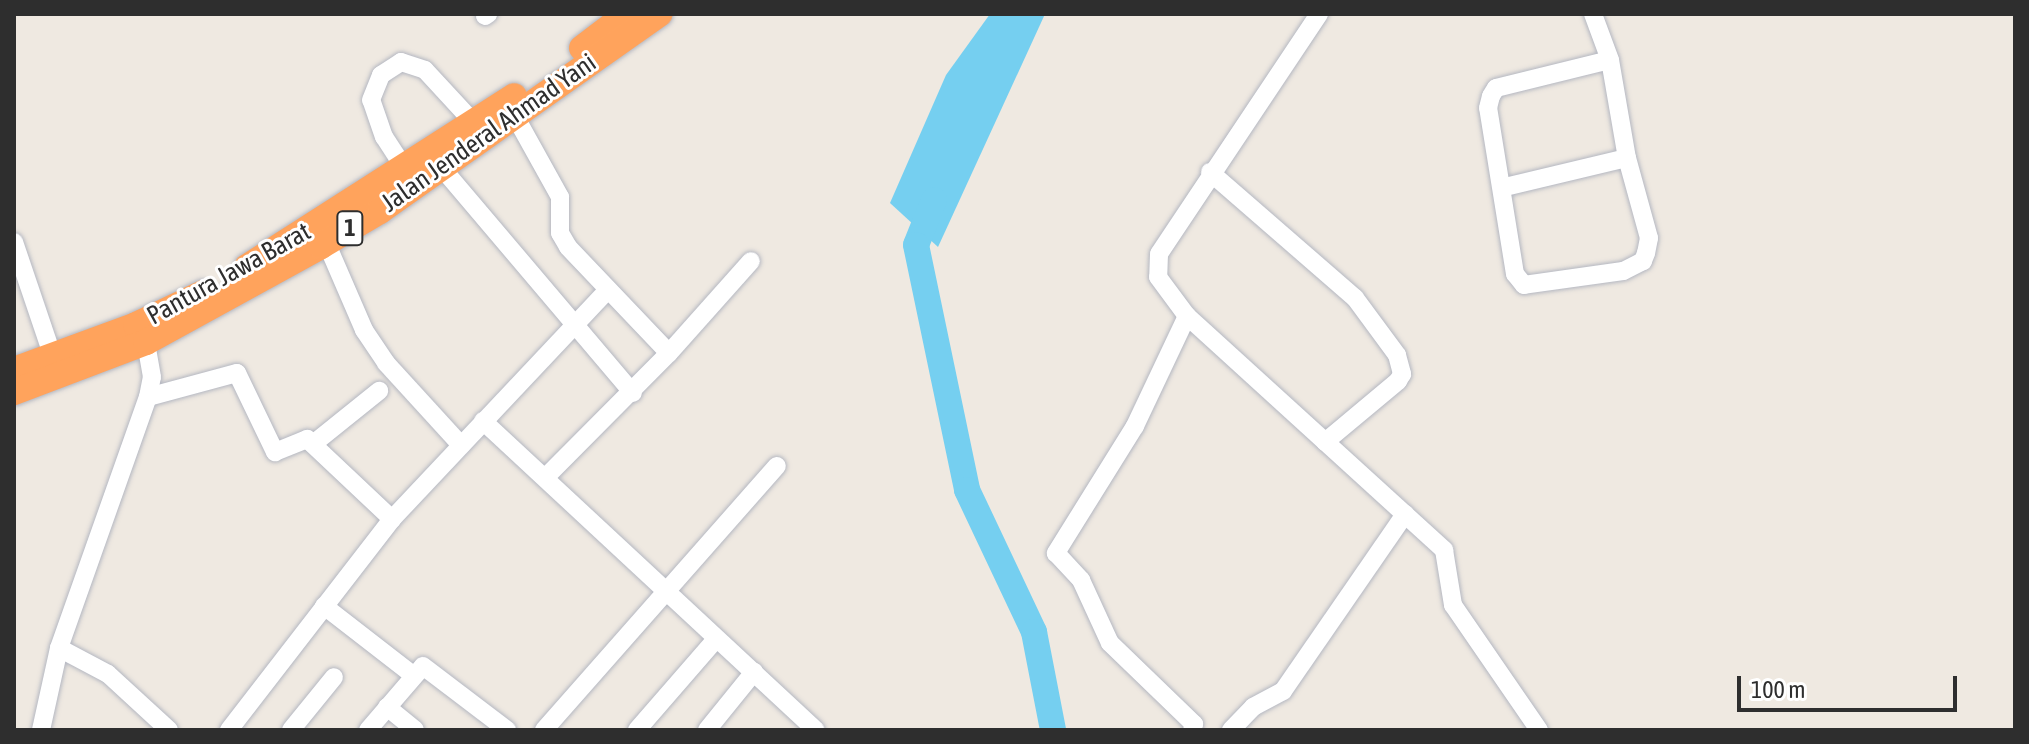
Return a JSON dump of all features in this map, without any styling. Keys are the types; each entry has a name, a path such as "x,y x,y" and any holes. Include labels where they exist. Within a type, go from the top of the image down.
{"highway":[{"name":"Pantura Jawa Barat","path":"14,370 57,366 143,333 277,250 410,177 478,130 627,14"},
{"name":"Jalan Jenderal Ahmad Yani","path":"143,333 326,242 410,177 442,168 478,130 515,116 659,14"},
{"name":"1","path":"14,392 57,366"}],"street":[{"path":"1319,14 1210,172 1156,265 1163,289 1187,316 1444,550 1453,605 1539,730"},
{"path":"1593,14 1610,60 1627,158 1649,238 1643,261 1623,271 1540,286 1519,282 1505,187 1488,108 1496,88 1610,60"},
{"path":"410,177 384,137 371,100 381,75 401,62 425,70 478,130"},
{"path":"515,116 560,197 560,233 608,290 669,353"},
{"path":"1505,187 1627,158"},
{"path":"442,168 633,393"},
{"path":"1210,172 1355,298 1397,355 1402,374 1398,381 1325,442"},
{"path":"14,242 57,366"},
{"path":"326,242 371,341 413,398 461,445"},
{"path":"546,477 633,393 751,261"},
{"path":"229,730 392,519 608,290"},
{"path":"1187,316 1135,426 1056,555 1081,580 1110,643 1194,724 1192,730"},
{"path":"41,730 59,648 148,397 152,377 143,333"},
{"path":"148,397 237,373 275,452 303,439 313,444 392,519"},
{"path":"313,444 379,391"},
{"path":"483,421 816,730"},
{"path":"544,730 777,466"},
{"path":"1231,730 1253,707 1283,691 1405,514"},
{"path":"324,606 507,730"},
{"path":"637,730 716,639"},
{"path":"59,648 108,674 169,730"},
{"path":"368,730 418,670"},
{"path":"707,730 754,672"},
{"path":"291,730 334,677"},
{"path":"387,707 415,730"}],"water":[{"path":"990,14 1045,14 938,247 890,203 946,75"}],"waterway":[{"path":"934,200 916,245 967,490 1034,632 1053,730"}]}
